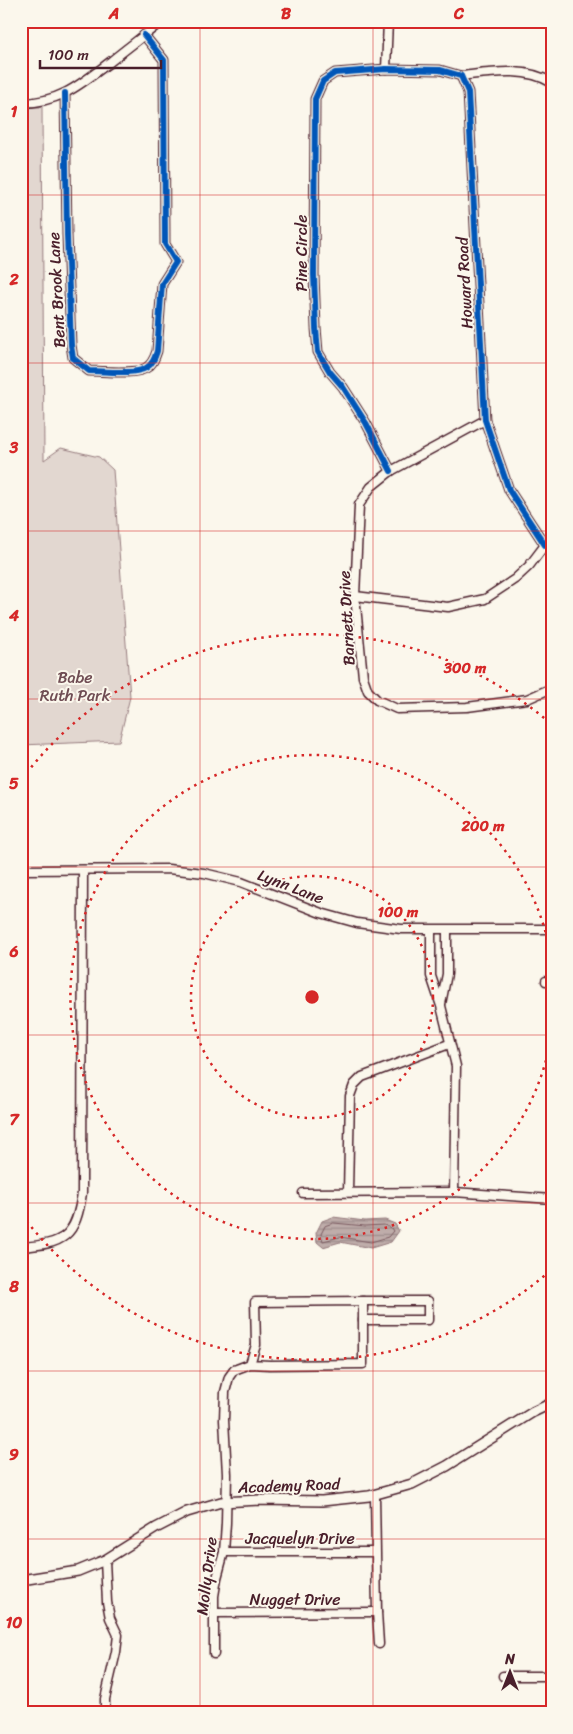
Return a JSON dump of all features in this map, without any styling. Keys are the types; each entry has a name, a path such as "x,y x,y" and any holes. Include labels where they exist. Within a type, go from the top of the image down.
{"street":[{"path":"21,103 32,103 50,99 75,89 162,21"},
{"path":"388,21 386,69 440,70 460,76 520,73 537,76 552,83"},
{"name":"Bent Brook Lane","path":"65,93 67,235 71,345 74,358 89,371 133,372 146,368 154,361 157,351 162,284 176,262 165,244 164,60 144,35"},
{"name":"Pine Circle","path":"386,69 334,73 323,81 315,100 314,275 318,352 366,423 390,471"},
{"name":"Howard Road","path":"460,76 468,92 485,420 509,490 548,546"},
{"name":"Barnett Drive","path":"485,420 390,471 371,487 359,505 355,596 363,677 368,691 377,700 397,709 467,707 527,700 552,688"},
{"path":"355,596 448,607 485,599 515,579 548,546"},
{"name":"Lynn Lane","path":"21,870 168,869 204,873 241,882 321,913 357,923 401,929 431,930 552,929"},
{"path":"21,1248 41,1246 58,1241 68,1234 80,1210 82,1184 83,870"},
{"path":"431,930 431,976 441,1006 456,1066 454,1192"},
{"path":"441,1006 447,974 447,930"},
{"path":"348,1192 350,1096 354,1085 362,1077 449,1044"},
{"path":"303,1193 454,1192 552,1199"},
{"path":"363,1301 363,1320 363,1364 250,1364 256,1345 255,1302 363,1301 428,1301 428,1320 363,1320"},
{"name":"Molly Drive","path":"214,1654 216,1578 224,1552 226,1502 225,1392 229,1377 234,1370 250,1364"},
{"name":"Academy Road","path":"21,1580 78,1571 105,1560 156,1528 187,1512 226,1502 260,1500 322,1501 375,1495 412,1484 447,1466 533,1412 552,1403"},
{"path":"375,1495 375,1552 379,1644"},
{"name":"Jacquelyn Drive","path":"224,1552 375,1552"},
{"path":"105,1560 110,1618 118,1635 105,1699 105,1713"},
{"name":"Nugget Drive","path":"214,1613 377,1612"},
{"path":"503,1676 552,1676"}],"green space":[{"name":"Babe Ruth Park","path":"21,107 42,107 44,460 61,448 99,457 113,470 130,697 119,741 21,745"}],"water":[{"path":"333,1217 365,1221 385,1220 395,1224 399,1231 391,1242 371,1248 340,1242 323,1247 317,1242 316,1233 322,1221"}],"cycle path":[{"path":"65,93 67,235 73,358 89,371 127,372 141,370 150,364 157,351 162,284 176,262 165,244 164,60 144,35"},
{"path":"391,471 366,423 318,352 314,275 315,99 323,81 335,73 386,69 440,70 461,76 468,92 485,420 509,490 545,545 552,547"}]}
